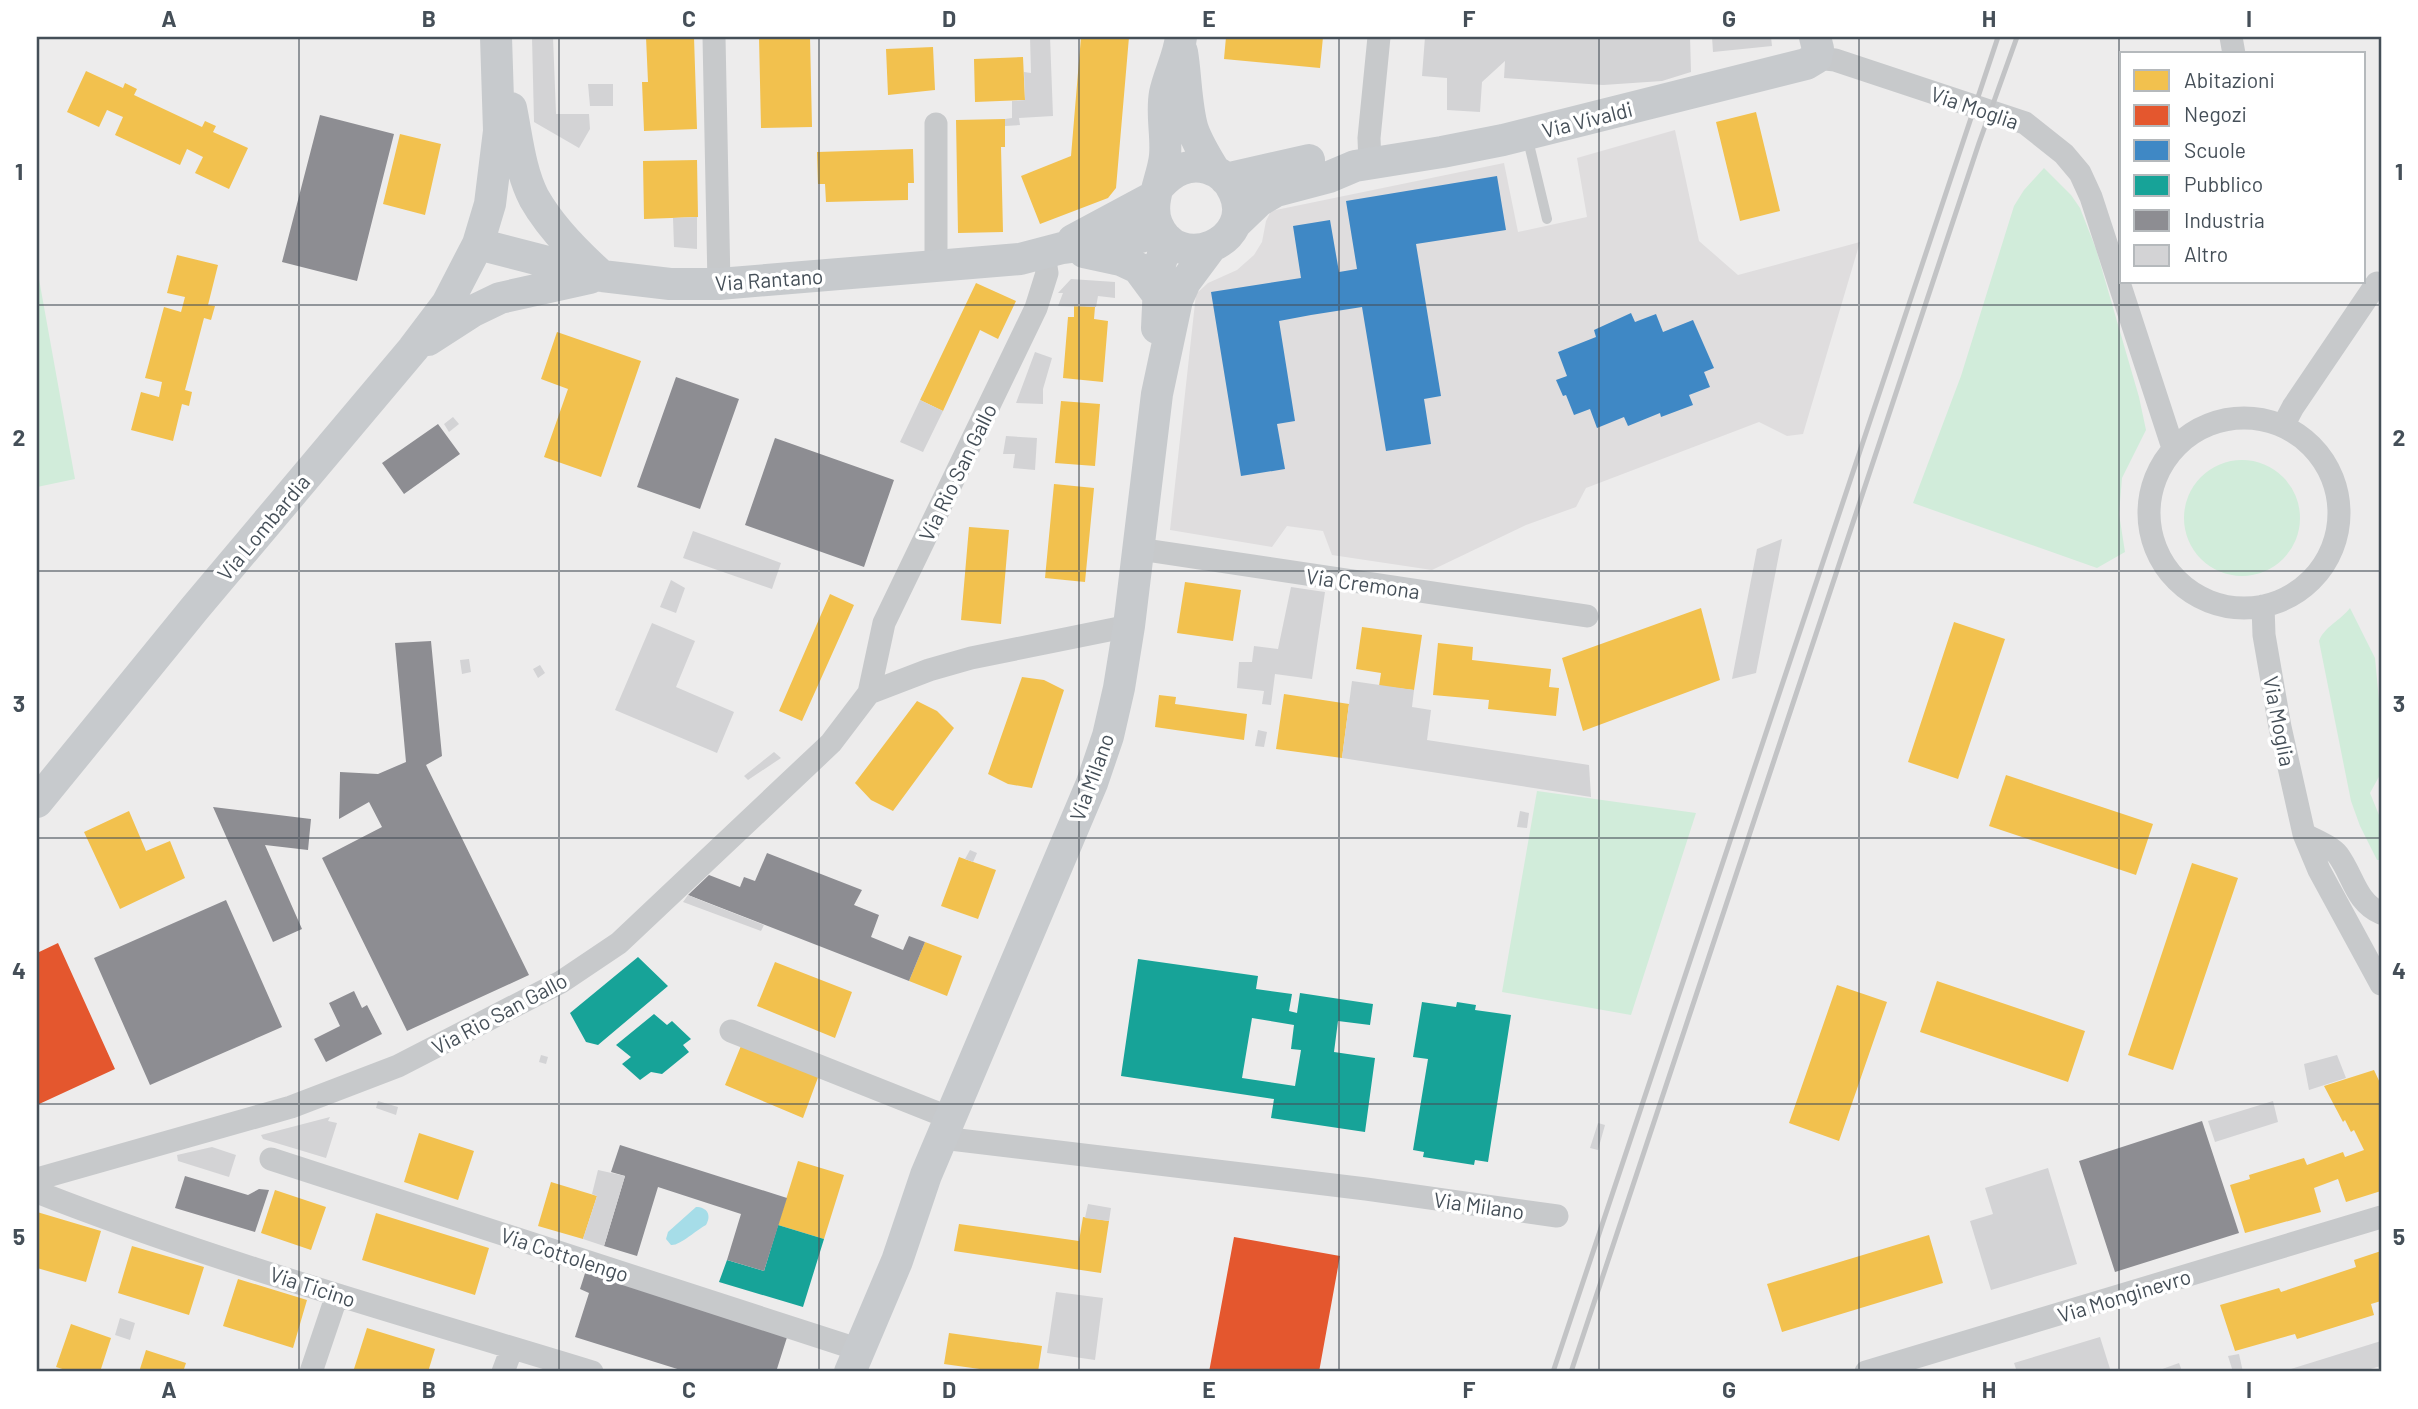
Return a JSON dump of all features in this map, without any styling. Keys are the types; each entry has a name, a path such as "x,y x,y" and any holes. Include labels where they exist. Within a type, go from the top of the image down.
{"street":[{"path":"714,37 719,284"},
{"path":"1362,165 1369,138 1379,37"},
{"path":"496,38 523,165 534,197 559,233 602,276"},
{"name":"Via Lombardia","path":"37,802 195,608 413,349 447,304 478,244 489,204 499,131 496,38"},
{"name":"Via Milano","path":"854,1365 897,1261 926,1175 1092,783 1114,712 1129,626 1157,394 1180,291 1200,260 1211,247 1229,234 1235,224 1238,211 1236,197 1193,130 1188,110 1188,82 1181,40"},
{"name":"Via Milano","path":"1157,394 1158,295 1164,236 1155,220 1166,137 1164,96 1181,40"},
{"name":"Via Vivaldi","path":"1235,224 1259,201 1276,191 1362,165 1527,134 1806,64 1816,48"},
{"name":"Via Moglia","path":"1816,48 1835,60 2025,123 2064,154 2080,173 2091,197 2173,448"},
{"path":"936,124 936,267"},
{"name":"Via Vivaldi","path":"1220,174 1311,159 1362,165"},
{"path":"1158,191 1168,177 1189,167 1200,167 1220,174"},
{"name":"Via Rantano","path":"1053,251 1158,191"},
{"path":"1164,236 1190,250 1211,247"},
{"name":"Via Rantano","path":"478,244 602,276 670,284 719,284 1020,259 1053,251 1164,236"},
{"path":"1053,251 1121,260 1138,268 1158,295"},
{"name":"Via Rio San Gallo","path":"37,1179 290,1107 398,1066 561,982 619,943 831,743 869,693 884,624 1036,308 1053,251"},
{"name":"Via Rantano","path":"413,349 473,311 500,298 602,276"},
{"path":"2283,426 2374,280"},
{"path":"2254,418 2283,426 2308,442 2326,465 2337,493 2339,523 2331,552 2315,577 2291,596 2263,606 2234,608 2204,600 2179,584 2161,560 2150,532 2149,502 2157,473 2173,448 2206,425 2223,420 2254,418"},
{"name":"Via Cremona","path":"1139,549 1587,616"},
{"name":"Via Moglia","path":"2263,606 2264,635 2280,727 2304,834 2319,870 2381,984"},
{"path":"869,693 929,670 971,658 1129,626"},
{"path":"2304,834 2337,852 2363,901 2372,910 2381,913"},
{"path":"731,1031 946,1128"},
{"name":"Via Milano","path":"946,1128 1557,1216"},
{"name":"Via Cottolengo","path":"271,1158 854,1365"},
{"name":"Via Ticino","path":"37,1192 112,1221 337,1294 592,1372"},
{"name":"Via Monginevro","path":"1866,1372 2381,1217"},
{"path":"311,1372 337,1294"},
{"path":"503,1372 512,1348"}],"lane":[{"path":"1527,134 1547,219"}],"shaded area":[{"path":"1675,130 1699,241 1738,275 1860,242 1803,434 1787,436 1759,422 1586,488 1576,507 1526,525 1432,570 1332,555 1323,531 1287,526 1272,547 1170,530 1196,294 1208,283 1237,270 1254,255 1262,242 1271,211 1504,163 1518,232 1587,217 1577,158"}],"green space":[{"path":"2044,168 2080,208 2096,249 2146,430 2122,478 2119,514 2125,552 2097,568 1913,503 1961,376 2014,206"},
{"path":"37,268 75,479 37,487"},
{"path":"2242,460 2264,464 2283,477 2296,496 2300,518 2296,540 2283,559 2264,572 2242,576 2220,572 2201,559 2188,540 2184,518 2188,496 2201,477 2220,464"},
{"path":"2350,608 2375,658 2381,721 2381,773 2370,793 2381,820 2381,860 2377,860 2351,801 2319,641"},
{"path":"1537,791 1696,813 1631,1015 1502,992"}],"water":[{"path":"696,1207 707,1212 709,1218 706,1225 671,1245 666,1239 668,1232"}],"building: Abitazioni":[{"path":"646,37 694,37 697,129 644,131 642,82 648,82"},
{"path":"759,37 810,37 812,127 761,128"},
{"path":"1081,37 1129,37 1116,188 1108,198 1040,224 1021,176 1071,156"},
{"path":"1226,37 1323,37 1320,68 1224,59"},
{"path":"933,47 935,90 888,95 886,49"},
{"path":"1023,57 1025,100 975,102 974,59"},
{"path":"86,71 123,88 125,83 137,89 134,95 202,127 205,121 216,126 213,132 248,148 229,189 195,173 203,157 187,149 180,165 115,135 123,117 107,110 99,127 67,112"},
{"path":"1756,112 1780,211 1740,221 1716,122"},
{"path":"1005,119 1005,147 1001,147 1003,232 958,233 956,120"},
{"path":"400,134 441,144 425,215 383,204"},
{"path":"913,149 914,183 908,183 908,200 826,202 825,184 818,184 817,152"},
{"path":"697,160 698,217 644,219 643,161"},
{"path":"177,255 218,265 208,305 215,306 211,320 204,318 185,390 192,392 189,406 182,404 173,441 131,430 141,392 159,397 162,382 145,378 164,307 181,312 185,297 167,293"},
{"path":"976,283 1016,301 998,339 980,330 943,411 920,400"},
{"path":"1074,305 1095,307 1094,319 1108,321 1103,382 1063,378 1068,317 1074,317"},
{"path":"557,332 641,361 601,477 544,457 568,389 541,379"},
{"path":"1061,401 1100,404 1095,466 1055,463"},
{"path":"1054,484 1094,488 1085,582 1045,578"},
{"path":"969,527 1009,530 1001,624 961,620"},
{"path":"1185,582 1241,590 1233,641 1177,633"},
{"path":"830,594 854,605 802,721 779,711"},
{"path":"1701,608 1720,680 1583,731 1562,658"},
{"path":"1954,622 2005,639 1958,779 1908,762"},
{"path":"1362,627 1422,635 1414,690 1379,686 1381,673 1356,669"},
{"path":"1438,643 1473,647 1472,660 1551,669 1549,687 1559,688 1556,716 1488,709 1489,700 1433,695"},
{"path":"1022,677 1044,680 1064,690 1032,788 1008,784 988,774"},
{"path":"1284,694 1349,704 1342,758 1276,749"},
{"path":"1159,695 1176,697 1175,704 1247,714 1244,740 1155,727"},
{"path":"917,701 937,711 954,728 893,811 871,800 855,783"},
{"path":"2006,775 2153,824 2136,875 1989,826"},
{"path":"129,811 146,851 170,841 185,878 120,909 84,832"},
{"path":"959,857 996,870 978,919 941,906"},
{"path":"2192,863 2238,878 2173,1070 2128,1055"},
{"path":"925,942 962,956 947,996 909,981"},
{"path":"775,962 852,992 835,1038 757,1006"},
{"path":"1937,981 2085,1031 2068,1082 1920,1032"},
{"path":"1837,985 1887,1002 1839,1141 1789,1123"},
{"path":"743,1041 820,1072 803,1118 725,1085"},
{"path":"2374,1070 2381,1085 2381,1191 2346,1202 2338,1179 2314,1188 2321,1212 2245,1233 2230,1185 2250,1179 2249,1175 2304,1158 2307,1165 2343,1152 2345,1157 2364,1150 2354,1130 2351,1132 2345,1120 2343,1122 2324,1086"},
{"path":"419,1133 474,1151 458,1200 404,1182"},
{"path":"798,1161 844,1175 824,1239 778,1225"},
{"path":"551,1182 597,1196 583,1239 538,1226"},
{"path":"275,1190 326,1207 311,1250 261,1233"},
{"path":"37,1212 101,1231 86,1282 37,1268"},
{"path":"376,1213 489,1248 475,1295 362,1260"},
{"path":"1083,1217 1109,1221 1101,1273 954,1251 959,1224 1079,1241"},
{"path":"1929,1235 1943,1283 1782,1332 1767,1284"},
{"path":"132,1246 204,1267 189,1315 118,1293"},
{"path":"2381,1251 2381,1301 2371,1304 2374,1315 2297,1339 2295,1334 2235,1351 2220,1305 2279,1288 2281,1292 2356,1267 2354,1260"},
{"path":"238,1279 307,1300 293,1348 223,1326"},
{"path":"71,1324 111,1338 100,1372 72,1372 56,1367"},
{"path":"367,1328 435,1349 428,1372 353,1372"},
{"path":"949,1333 1042,1346 1038,1372 1001,1372 944,1364"},
{"path":"146,1350 186,1363 183,1372 139,1372"}],"building: Negozi":[{"path":"58,943 115,1069 37,1105 37,953"},
{"path":"1234,1237 1340,1256 1319,1372 1209,1372"}],"building: Scuole":[{"path":"1497,176 1506,230 1416,244 1441,396 1424,399 1431,444 1386,451 1362,307 1311,315 1279,321 1295,421 1277,424 1285,469 1241,476 1211,292 1301,278 1293,226 1330,220 1339,272 1357,269 1346,201"},
{"path":"1631,313 1635,322 1656,314 1663,332 1693,320 1714,368 1704,372 1710,387 1689,395 1693,405 1661,417 1660,413 1628,426 1624,417 1597,428 1590,409 1574,415 1566,395 1563,396 1556,380 1567,376 1558,352 1596,337 1594,330"}],"building: Pubblico":[{"path":"638,957 668,986 598,1045 586,1042 570,1013"},
{"path":"1138,959 1258,976 1256,989 1292,994 1289,1011 1297,1013 1300,993 1373,1004 1370,1025 1338,1021 1334,1052 1375,1058 1365,1132 1271,1118 1274,1099 1121,1076","holes":["1252,1018 1294,1025 1291,1049 1301,1050 1295,1086 1242,1078"]},
{"path":"1422,1002 1456,1007 1457,1002 1476,1005 1475,1010 1511,1015 1488,1162 1475,1160 1474,1165 1423,1157 1424,1152 1413,1150 1428,1059 1413,1057"},
{"path":"654,1014 667,1025 672,1021 691,1039 683,1045 689,1052 662,1074 651,1072 640,1080 622,1064 631,1057 616,1045"},
{"path":"778,1225 824,1239 803,1307 719,1282 727,1260 764,1271"}],"building: Industria":[{"path":"320,115 394,134 357,281 282,262"},
{"path":"676,377 739,399 700,509 637,487"},
{"path":"438,424 460,454 404,494 382,463"},
{"path":"775,438 894,480 864,567 745,525"},
{"path":"431,641 442,756 426,765 529,975 407,1031 322,858 382,827 369,802 339,819 340,772 378,774 406,762 395,643"},
{"path":"213,807 311,819 308,850 265,845 302,929 273,942"},
{"path":"767,853 862,890 854,905 879,915 871,937 903,950 909,936 925,942 909,981 688,895 709,875 740,887 744,877 755,881"},
{"path":"226,900 282,1027 150,1085 94,958"},
{"path":"354,991 362,1008 367,1005 382,1034 326,1062 314,1039 340,1026 329,1003"},
{"path":"2202,1121 2239,1233 2115,1272 2079,1161"},
{"path":"620,1145 787,1198 764,1271 727,1260 741,1214 658,1187 637,1256 604,1246 625,1176 611,1172"},
{"path":"185,1176 248,1195 259,1189 269,1190 255,1232 175,1208"},
{"path":"587,1267 789,1331 776,1372 687,1372 575,1337 589,1293 580,1289"}],"building: Altro":[{"path":"532,37 553,37 556,114 589,114 590,129 579,148 534,122"},
{"path":"1030,37 1050,37 1053,116 1019,118 1020,125 1005,126 1005,119 1012,118 1012,101 1025,100 1024,72 1031,73"},
{"path":"1425,37 1690,37 1691,72 1662,81 1603,85 1504,78 1505,61 1482,82 1480,112 1447,110 1447,78 1422,76"},
{"path":"1712,37 1771,37 1772,46 1713,52"},
{"path":"588,84 613,84 613,106 590,106"},
{"path":"697,217 697,249 674,247 673,218"},
{"path":"1071,279 1115,282 1115,298 1098,296 1096,307 1058,306 1063,293 1058,293"},
{"path":"1035,352 1052,358 1043,389 1043,404 1016,403"},
{"path":"920,400 943,411 923,452 900,442"},
{"path":"453,417 459,424 449,432 444,424"},
{"path":"1006,436 1037,438 1035,470 1013,468 1015,454 1003,454"},
{"path":"693,531 781,563 772,589 683,558"},
{"path":"1782,539 1756,673 1732,679 1757,549"},
{"path":"671,580 685,588 676,613 660,607"},
{"path":"1291,587 1325,592 1312,679 1275,674 1271,705 1262,704 1264,691 1237,688 1239,662 1252,662 1254,646 1278,649"},
{"path":"652,623 695,641 676,687 734,712 717,753 615,710"},
{"path":"469,659 471,672 462,674 460,660"},
{"path":"540,665 545,673 538,678 533,669"},
{"path":"1352,681 1414,690 1412,707 1431,710 1427,740 1589,765 1591,797 1342,758"},
{"path":"1258,730 1267,732 1264,747 1255,746"},
{"path":"774,752 781,758 748,780 744,776"},
{"path":"1520,811 1529,813 1527,828 1517,827"},
{"path":"970,850 977,853 973,862 965,859"},
{"path":"688,895 764,925 761,931 683,902"},
{"path":"541,1055 548,1057 546,1064 539,1062"},
{"path":"2337,1055 2346,1078 2309,1090 2304,1064"},
{"path":"378,1101 398,1107 396,1115 376,1108"},
{"path":"2273,1101 2278,1122 2215,1142 2208,1121"},
{"path":"330,1117 328,1121 337,1123 326,1158 263,1139 261,1135"},
{"path":"1598,1123 1605,1125 1598,1150 1590,1148"},
{"path":"212,1147 236,1155 229,1177 178,1161 177,1155"},
{"path":"2048,1168 2077,1264 1991,1290 1970,1221 1993,1214 1985,1188"},
{"path":"598,1170 625,1176 604,1246 583,1239 597,1196 592,1194"},
{"path":"1088,1204 1111,1208 1109,1221 1085,1218"},
{"path":"1056,1292 1103,1298 1095,1360 1047,1353"},
{"path":"120,1318 135,1323 130,1340 115,1335"},
{"path":"2100,1337 2111,1372 2017,1372 2014,1363"},
{"path":"2381,1341 2381,1366 2360,1372 2281,1372"},
{"path":"2239,1354 2243,1372 2233,1372 2228,1356"},
{"path":"2179,1363 2182,1371 2189,1369 2190,1372 2154,1372"}],"railway":[{"path":"1553,1372 1998,37"},
{"path":"1571,1372 1979,143 2017,37"}]}
